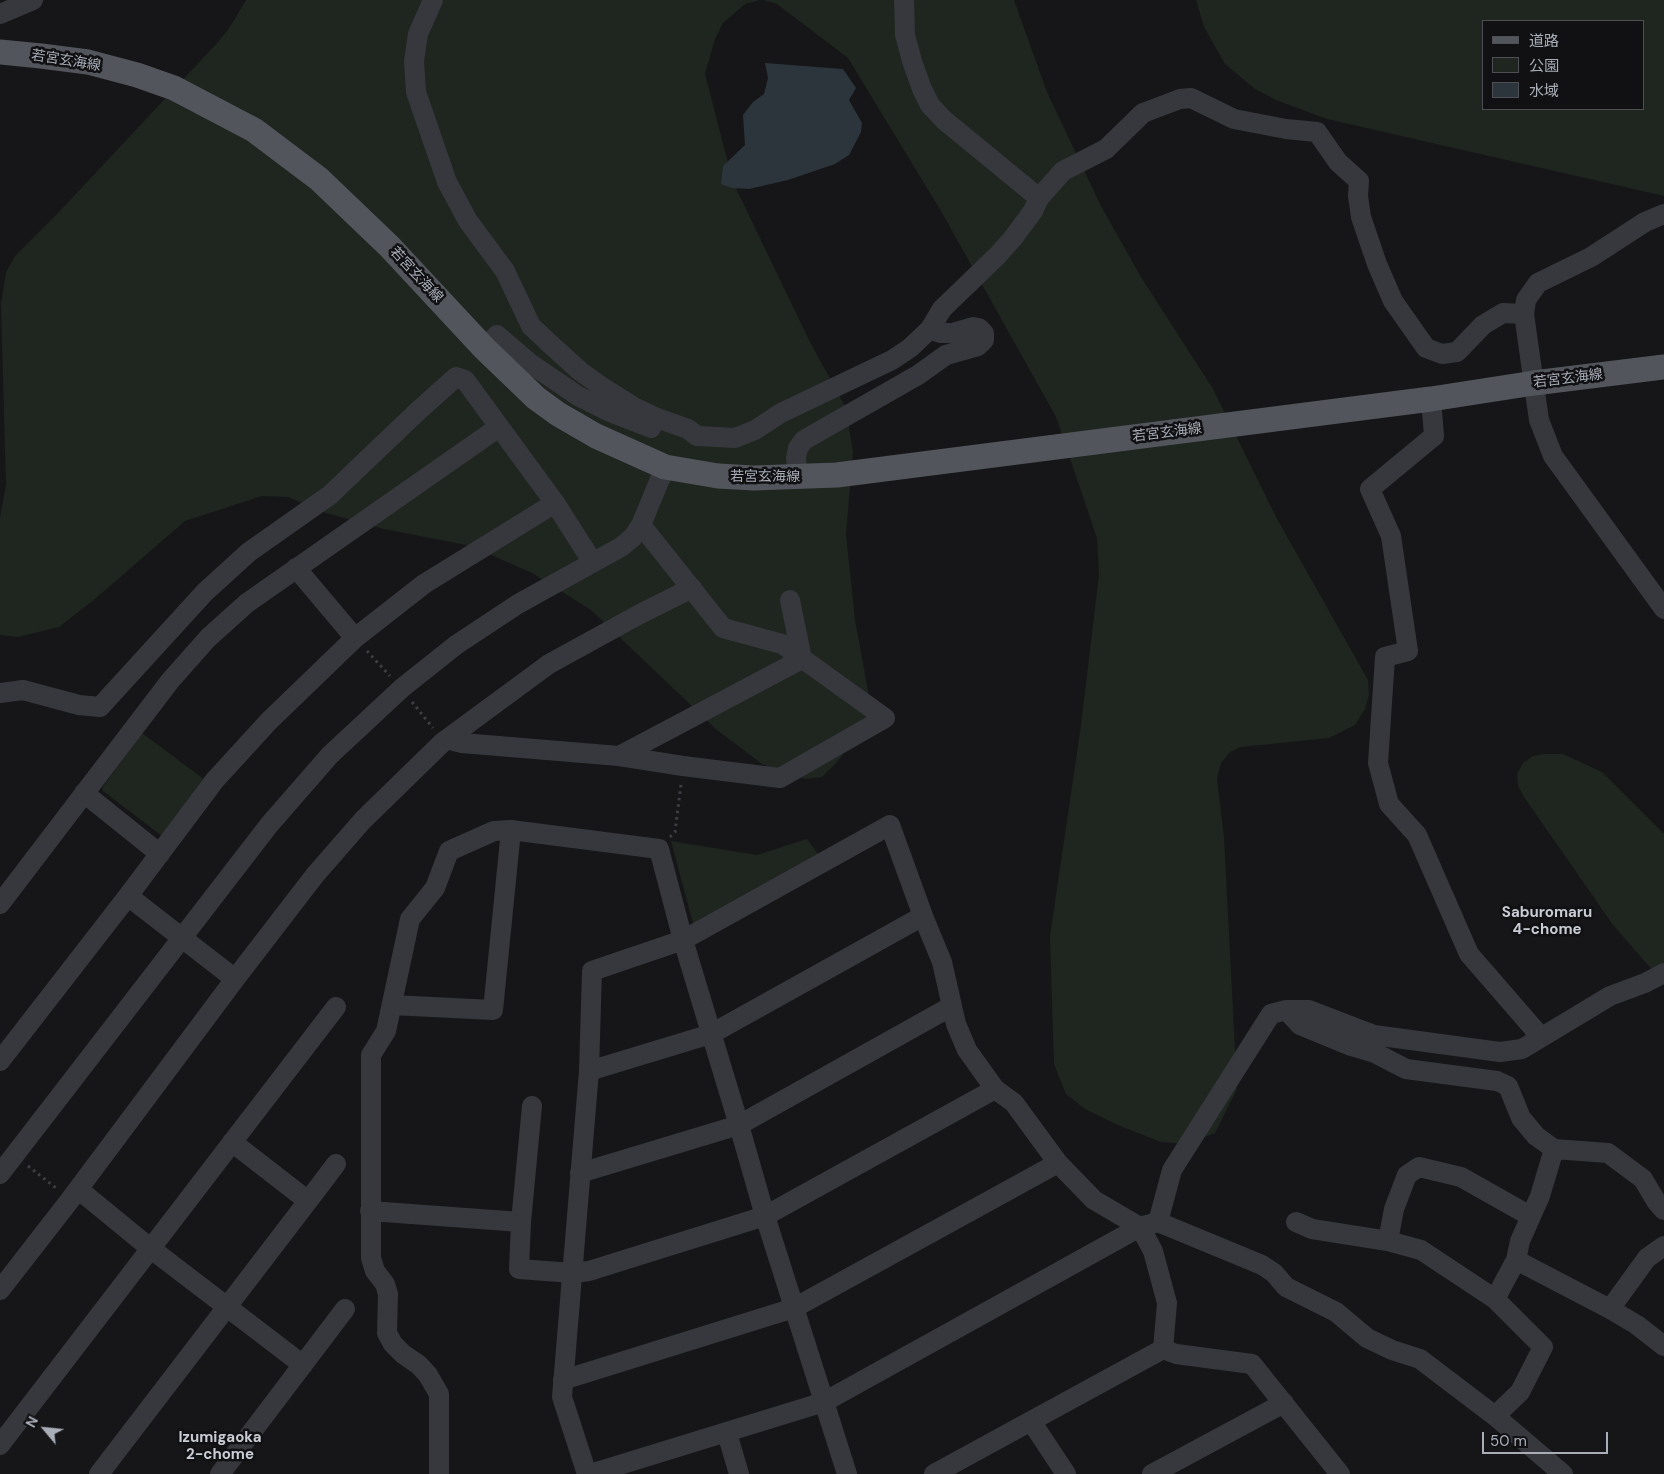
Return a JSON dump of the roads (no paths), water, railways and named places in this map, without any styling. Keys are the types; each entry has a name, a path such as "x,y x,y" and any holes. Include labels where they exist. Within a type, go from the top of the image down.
{"main road":[{"name":"若宮玄海線","path":"0,52 88,62 137,75 174,88 254,130 326,186 390,247 522,386 558,414 596,436 665,467 718,476 754,478 798,478 837,475 1432,399 1534,383 1664,367"}],"street":[{"path":"0,14 33,0"},
{"path":"433,0 418,34 414,61 416,92 447,182 468,221 505,271 531,326 580,372 602,387 634,407 657,418 688,429 697,436"},
{"path":"904,0 906,36 922,89 930,105 950,126 1038,198"},
{"path":"484,348 497,335 531,364 578,396 637,423 664,432 735,438 755,430 781,413 892,360 910,348 930,329 942,309 1013,238 1032,212 1038,198 1063,171 1106,149 1143,113 1180,99 1191,98 1234,119 1317,132 1338,162 1359,181 1358,196 1361,217 1377,264 1393,301 1426,348 1442,354 1457,352 1483,325 1502,313 1524,314"},
{"path":"1664,214 1645,222 1591,257 1538,283 1526,300 1524,314 1539,420 1553,456 1664,609"},
{"path":"798,478 796,458 798,448 804,440 918,375 946,355 978,346 984,340 984,334 979,328 952,334 940,333 930,329"},
{"path":"0,693 23,690 79,705 100,706 206,592 248,552 330,495 456,377 465,380 555,503 592,561"},
{"path":"1432,399 1434,436 1370,489 1391,536 1408,651 1385,657 1378,763 1389,804 1417,836 1468,954 1541,1037"},
{"path":"0,904 170,681 208,638 247,604 296,568 499,427"},
{"path":"0,1174 269,825 309,778 347,738 402,688 456,645 518,604 592,561 621,547 633,537 641,525 665,467"},
{"path":"0,1061 215,780 269,721 355,638 424,584 555,503"},
{"path":"445,741 620,756 780,778 885,718 782,644 723,628 641,525"},
{"path":"296,568 355,638"},
{"path":"0,1290 315,875 363,820 445,741 549,664 692,588"},
{"path":"790,600 802,659"},
{"path":"620,756 802,659"},
{"path":"84,793 160,854"},
{"path":"1149,1224 824,1402 588,1474 562,1397 589,1071 592,971 683,940 890,825 942,962 956,1024 967,1050 995,1089 1014,1103 1058,1162 1094,1200 1149,1224 1262,1265 1274,1273 1286,1287 1336,1312 1367,1338 1392,1350 1420,1359 1495,1416 1563,1474"},
{"path":"392,1005 492,1010 511,830"},
{"path":"439,1474 439,1394 428,1375 393,1344 387,1333 388,1294 375,1271 371,1258 371,1055 386,1031 410,919 435,888 448,851 494,831 511,830 659,849 683,940 740,1125 765,1216 847,1474"},
{"path":"128,896 235,979"},
{"path":"589,1071 711,1034 923,916"},
{"path":"1163,1349 1168,1303 1153,1252 1149,1224 1172,1170 1271,1014 1286,1010 1309,1010 1374,1035 1500,1052 1522,1049 1610,996 1645,983 1664,973"},
{"path":"580,1173 740,1125 952,1006"},
{"path":"0,1445 336,1007"},
{"path":"1286,1010 1300,1024 1351,1046 1375,1053 1406,1069 1497,1081 1508,1086 1521,1118 1536,1136 1554,1149 1608,1153 1643,1179 1664,1210"},
{"path":"532,1106 521,1222 519,1269 573,1274 589,1271 765,1216 995,1089"},
{"path":"232,1142 308,1201"},
{"path":"1495,1299 1516,1260 1520,1241 1540,1196 1554,1149"},
{"path":"563,1380 794,1308 1058,1162"},
{"path":"99,1474 336,1164"},
{"path":"1388,1241 1394,1209 1407,1175 1419,1166 1461,1176 1530,1216"},
{"path":"74,1194 150,1248 304,1365"},
{"path":"370,1211 521,1222"},
{"path":"1296,1222 1312,1230 1388,1241 1421,1250 1495,1299 1543,1347 1520,1392 1495,1416"},
{"path":"1610,1309 1648,1258 1664,1246"},
{"path":"1516,1260 1610,1309 1637,1325 1664,1346"},
{"path":"220,1474 345,1309"},
{"path":"934,1474 1163,1349 1176,1354 1252,1364 1340,1474"},
{"path":"1152,1474 1284,1403"},
{"path":"1031,1421 1066,1474"},
{"path":"727,1433 739,1474"}],"water":[{"path":"765,63 843,69 856,88 849,100 862,123 861,132 849,155 835,164 788,180 749,189 732,188 721,184 723,166 745,145 743,115 753,102 764,94 768,78"}],"district":[{"name":"Saburomaru 4-chome","path":"1547,922"},
{"name":"Izumigaoka 2-chome","path":"220,1446"}]}
